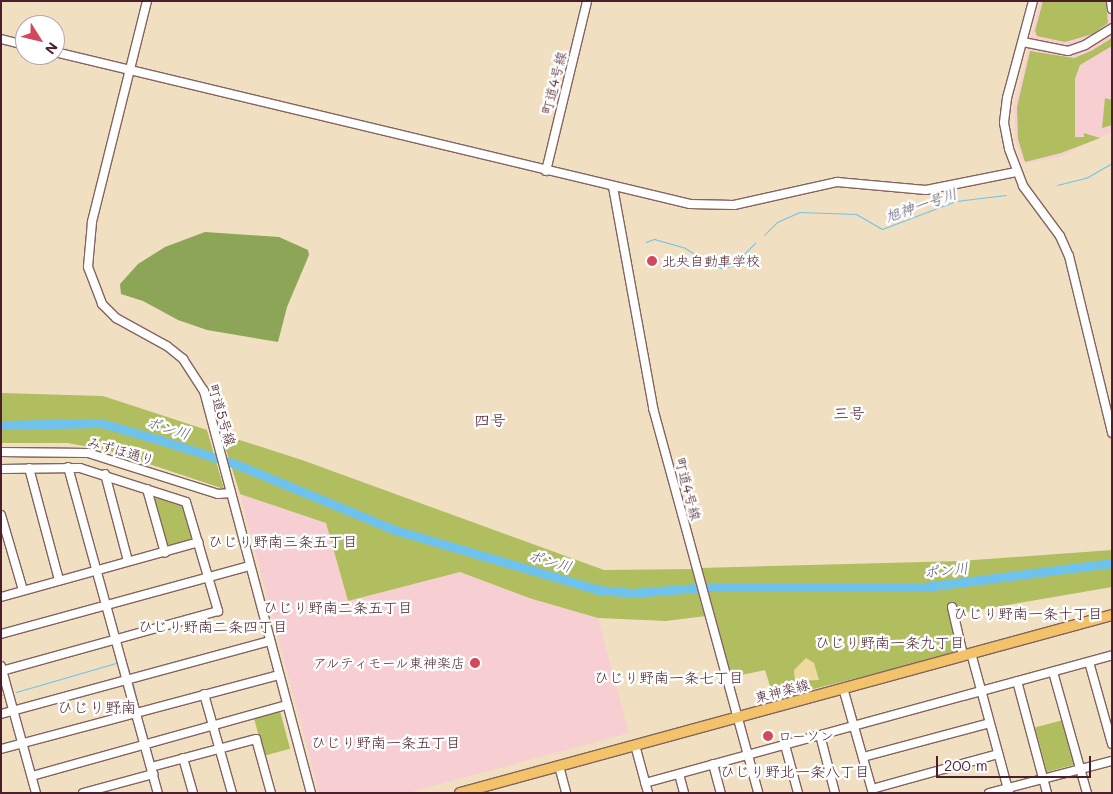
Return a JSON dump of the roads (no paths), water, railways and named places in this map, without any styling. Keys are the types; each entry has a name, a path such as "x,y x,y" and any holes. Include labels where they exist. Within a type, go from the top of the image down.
{"main road":[{"name":"東神楽線","path":"460,793 1112,615"}],"street":[{"name":"町道5号線","path":"147,1 92,222 88,267 102,304 116,318 167,346 195,375 204,391 278,675 311,793"},
{"name":"町道4号線","path":"546,171 587,1"},
{"path":"1033,1 1024,42 1007,98 1004,123 1016,172 1060,236 1069,256 1112,432"},
{"path":"1111,1 1112,9"},
{"path":"1024,42 1068,51 1085,46 1112,28"},
{"path":"1,39 15,42"},
{"path":"65,54 613,187 713,206 750,202 836,182 926,190 1016,172"},
{"name":"町道4号線","path":"613,187 653,408 758,793"},
{"name":"みずほ通り","path":"1,452 88,453 218,494 231,493"},
{"path":"68,467 158,793"},
{"path":"1,469 68,467 105,474 186,502 218,612 2,669 36,793"},
{"path":"29,468 59,580"},
{"path":"105,474 128,561"},
{"path":"147,489 165,552"},
{"path":"1,515 23,590"},
{"path":"1,597 199,542"},
{"path":"1,634 249,566"},
{"path":"952,607 982,692 1008,790"},
{"path":"1,714 269,641"},
{"path":"645,783 1112,655"},
{"path":"1089,662 1112,744"},
{"path":"1053,672 1086,793"},
{"path":"1,749 278,675"},
{"path":"1017,681 1048,793"},
{"path":"843,688 872,791 998,754"},
{"path":"204,694 232,793"},
{"path":"32,776 287,705"},
{"path":"863,757 990,723"},
{"path":"820,735 835,793"},
{"path":"83,793 183,758 256,739 272,793"},
{"path":"635,745 648,793"},
{"path":"785,745 798,793"},
{"path":"183,758 193,793"},
{"path":"989,793 1008,790 1112,761"},
{"path":"713,764 721,793"},
{"path":"559,766 566,793"},
{"path":"679,774 684,793"}],"waterway":[{"name":"旭神一号川","path":"1057,185 1086,178 1112,163"},
{"name":"旭神一号川","path":"764,235 777,222 799,212 856,214 882,229 956,201 1006,195"},
{"name":"旭神一号川","path":"646,242 654,239 685,248 704,260"},
{"name":"旭神一号川","path":"709,263 721,268 732,266 755,243"},
{"name":"ポン川","path":"1,425 101,423 238,465 395,530 599,590 632,593 710,587 925,587 1112,563"},
{"path":"126,662 129,671"},
{"path":"16,692 116,663"},
{"path":"133,684 137,701"},
{"path":"143,723 147,736"},
{"path":"231,740 250,735"},
{"path":"150,748 152,759 156,761 206,747"}],"place":[{"name":"北央自動車学校","path":"652,261"},
{"name":"アルティモール東神楽店","path":"475,663"},
{"name":"ローソン","path":"768,736"}],"district":[{"name":"三号","path":"849,413"},
{"name":"四号","path":"490,420"},
{"name":"ひじり野南三条五丁目","path":"283,542"},
{"name":"ひじり野南二条五丁目","path":"338,608"},
{"name":"ひじり野南一条十丁目","path":"1028,614"},
{"name":"ひじり野南二条四丁目","path":"213,627"},
{"name":"ひじり野南一条九丁目","path":"890,643"},
{"name":"ひじり野南一条七丁目","path":"669,678"},
{"name":"ひじり野南","path":"97,707"},
{"name":"ひじり野南一条五丁目","path":"386,743"},
{"name":"ひじり野北一条八丁目","path":"795,772"}]}
